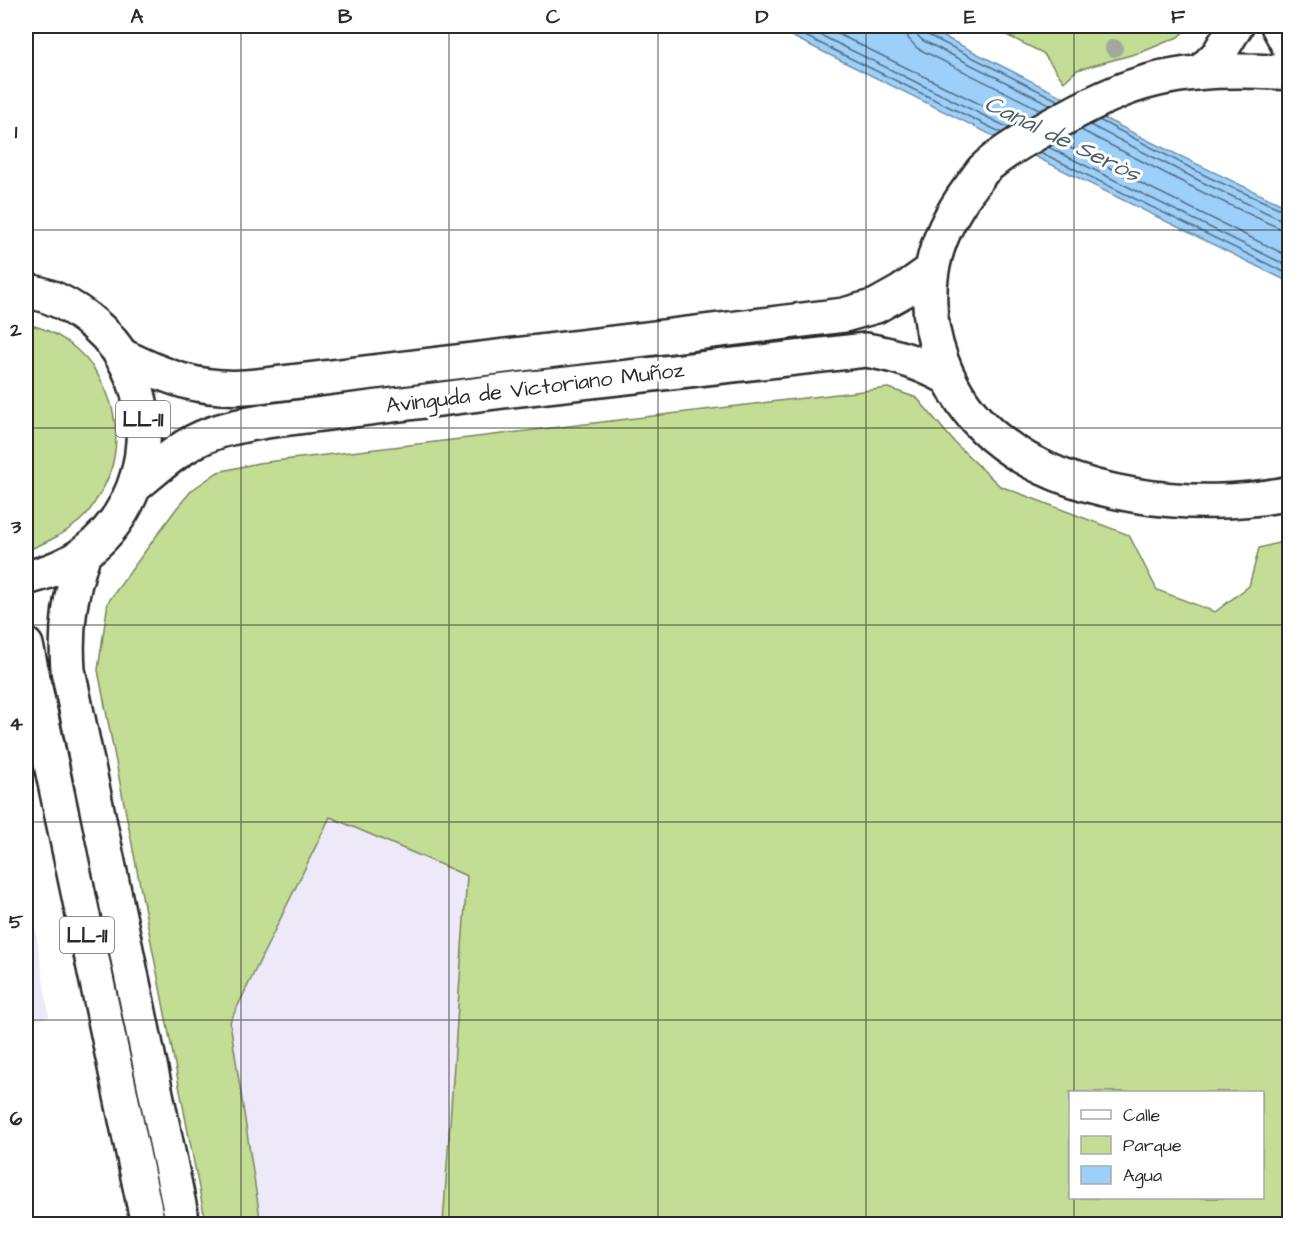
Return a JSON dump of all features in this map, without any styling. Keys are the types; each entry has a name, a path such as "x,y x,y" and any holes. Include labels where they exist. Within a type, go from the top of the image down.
{"main road":[{"path":"1201,72 1218,55 1236,26"},
{"path":"1278,26 1290,48"},
{"path":"1290,73 1252,70 1201,72 1157,79 1115,93 1046,128 1015,147 984,170 958,204 942,237 932,270 931,303 934,334 948,378 966,407 993,435 1022,457 1060,476 1109,490 1166,500 1220,502 1268,497 1290,492"},
{"name":"Avinguda de Victoriano Muñoz","path":"121,355 188,383 223,388 258,387 844,315 876,306 932,270"},
{"name":"LL-11","path":"26,578 65,564 84,553 111,526 123,511 135,486 142,460 145,432 134,379 121,355 103,332 82,314 57,300 27,290"},
{"name":"Avinguda de Victoriano Muñoz","path":"135,486 196,441 234,427 267,421 504,391 866,350 892,354 948,378"},
{"name":"LL-11","path":"84,553 74,584 67,622 68,670 183,1224"},
{"name":"LL-11","path":"26,645 148,1224"}],"shaded area":[{"path":"330,817 467,876 443,1224 261,1224 230,1022"},
{"path":"26,867 49,1016 26,1024"}],"green space":[{"path":"988,26 1190,26 1178,37 1142,52 1077,70 1064,82 1043,53"},
{"path":"26,324 53,333 75,348 94,368 107,392 114,418 116,445 110,472 87,514 64,532 26,551"},
{"path":"888,388 917,398 955,443 1000,486 1129,535 1157,590 1215,612 1249,586 1259,548 1289,540 1289,1224 443,1224 467,876 330,817 230,1022 261,1224 206,1224 98,670 108,602 192,490 218,472 258,463"}],"water":[{"name":"Canal de Seròs","path":"771,26 923,26 1155,144 1289,208 1289,282"}]}
